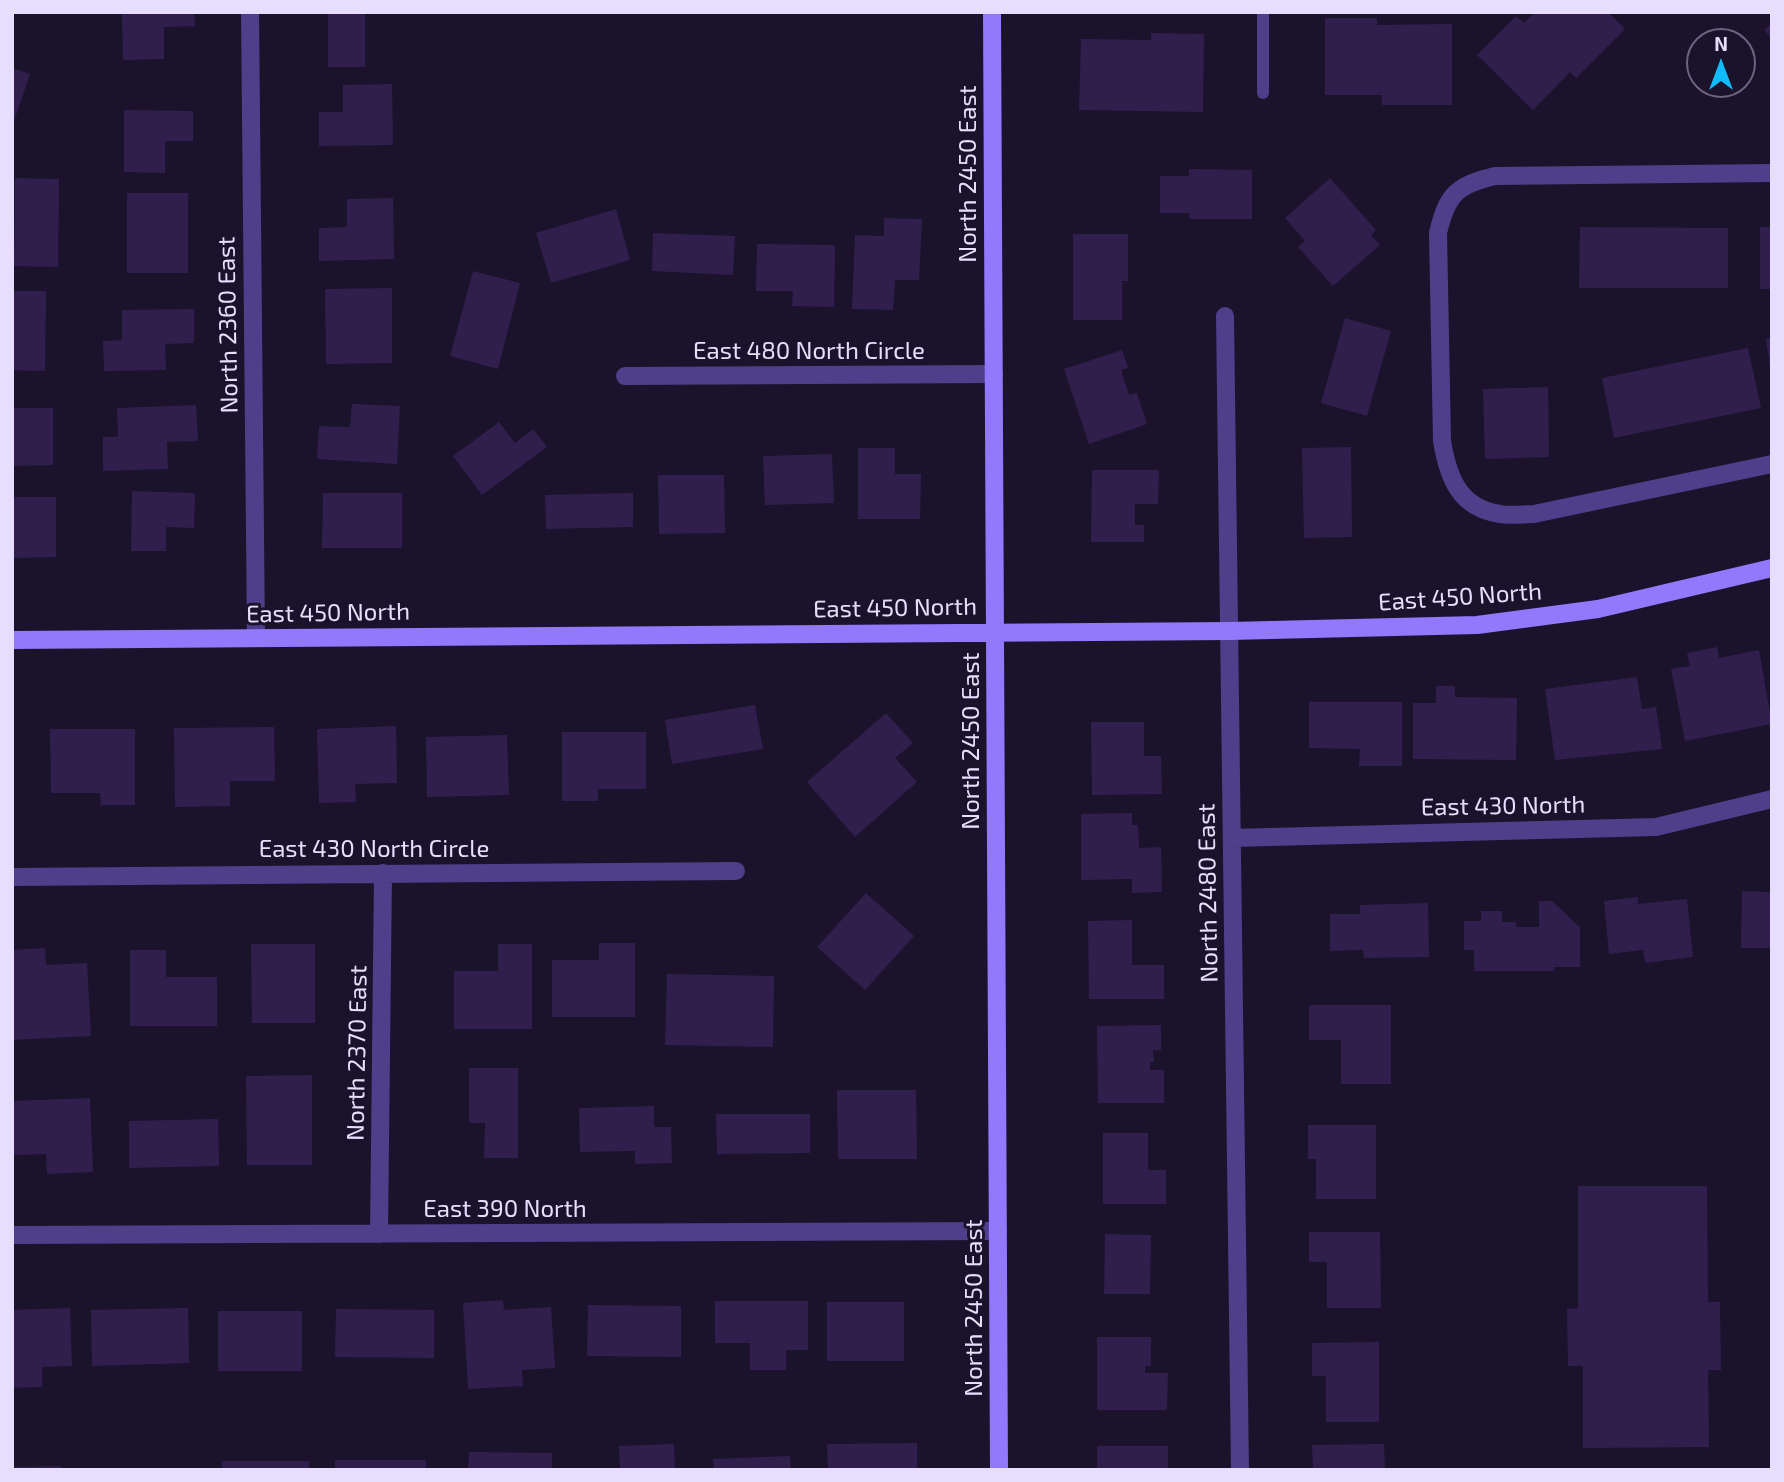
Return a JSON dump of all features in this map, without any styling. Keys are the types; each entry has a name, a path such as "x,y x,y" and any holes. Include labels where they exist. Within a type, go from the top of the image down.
{"street":[{"name":"North 2360 East","path":"250,12 256,638"},
{"name":"North 2450 East","path":"992,12 999,1470"},
{"path":"1772,173 1495,176 1472,181 1456,191 1444,209 1438,233 1442,441 1447,469 1457,489 1476,507 1500,514 1534,514 1772,464"},
{"name":"North 2480 East","path":"1225,316 1240,1470"},
{"name":"East 480 North Circle","path":"625,376 994,374"},
{"name":"East 450 North","path":"12,640 1230,631 1477,625 1598,609 1772,568"},
{"name":"East 430 North","path":"1232,838 1656,827 1772,799"},
{"name":"East 430 North Circle","path":"12,877 736,871"},
{"name":"North 2370 East","path":"379,1234 383,873"},
{"name":"East 390 North","path":"12,1235 998,1231"}],"lane":[{"path":"1263,93 1264,12"}],"building":[{"path":"122,12 194,12 195,26 164,27 164,59 123,60"},
{"path":"328,12 365,12 365,67 328,67"},
{"path":"1535,12 1608,12 1625,29 1576,78 1570,72 1533,110 1477,55 1516,16 1524,23"},
{"path":"1325,18 1377,18 1377,25 1452,24 1452,105 1382,105 1382,95 1325,95"},
{"path":"1772,23 1772,39 1764,30"},
{"path":"1151,33 1204,34 1203,112 1079,110 1081,39 1151,40"},
{"path":"12,68 30,74 13,124 12,124"},
{"path":"392,84 393,145 319,146 319,112 343,112 343,85"},
{"path":"124,110 193,111 193,141 165,141 165,173 124,172"},
{"path":"1189,169 1252,170 1252,219 1189,219 1189,213 1160,213 1160,176 1189,176"},
{"path":"15,178 59,179 58,267 14,266"},
{"path":"1330,178 1376,230 1371,235 1380,245 1333,286 1298,247 1305,241 1285,218"},
{"path":"127,193 188,193 188,273 127,273"},
{"path":"393,198 394,259 319,261 319,228 347,227 347,199"},
{"path":"616,209 630,260 551,283 536,233"},
{"path":"884,218 922,219 919,280 895,280 893,310 852,309 855,235 884,236"},
{"path":"1580,227 1728,228 1728,288 1579,288"},
{"path":"1760,227 1772,227 1772,289 1760,289"},
{"path":"653,233 735,236 733,275 652,271"},
{"path":"1073,234 1128,234 1128,281 1122,281 1122,320 1073,320"},
{"path":"757,244 835,245 834,307 792,306 793,291 756,291"},
{"path":"473,271 520,283 498,369 450,356"},
{"path":"392,288 392,363 326,364 325,289"},
{"path":"12,291 46,291 45,371 12,370"},
{"path":"194,309 194,343 165,344 166,370 104,371 103,341 122,340 122,310"},
{"path":"1345,318 1391,331 1367,416 1321,403"},
{"path":"1772,338 1772,366 1770,366 1766,339"},
{"path":"1748,348 1761,408 1614,438 1602,378"},
{"path":"1122,350 1128,368 1121,370 1129,395 1137,393 1147,424 1089,444 1064,369"},
{"path":"1548,387 1549,457 1485,459 1483,389"},
{"path":"352,404 400,406 397,464 317,459 319,426 350,427"},
{"path":"196,405 198,441 167,442 168,469 103,471 103,437 118,437 117,408"},
{"path":"14,408 53,408 53,465 12,466"},
{"path":"499,422 515,443 533,429 547,447 482,495 453,456"},
{"path":"1351,447 1352,537 1304,538 1302,448"},
{"path":"858,448 895,448 895,474 921,474 920,519 858,519"},
{"path":"832,454 834,503 765,505 763,456"},
{"path":"1092,470 1159,470 1158,504 1135,504 1135,525 1144,525 1144,542 1091,542"},
{"path":"658,475 724,475 725,533 659,534"},
{"path":"132,491 195,493 194,528 166,527 166,551 131,551"},
{"path":"323,493 402,493 402,548 322,548"},
{"path":"633,493 633,527 546,529 545,495"},
{"path":"12,497 56,497 56,557 12,558"},
{"path":"1717,647 1719,658 1759,650 1772,724 1685,741 1671,669 1690,666 1687,653"},
{"path":"1637,677 1642,709 1656,707 1662,749 1555,760 1545,689"},
{"path":"1436,686 1455,686 1455,697 1517,698 1516,760 1413,759 1413,703 1436,703"},
{"path":"1309,702 1402,702 1402,766 1359,766 1360,749 1309,748"},
{"path":"755,705 763,749 672,764 665,720"},
{"path":"886,713 913,743 895,758 917,782 855,837 807,782"},
{"path":"1091,722 1144,722 1144,756 1161,756 1162,794 1092,795"},
{"path":"396,726 397,783 355,784 356,802 319,803 317,729"},
{"path":"274,727 275,781 230,781 230,806 175,807 174,728"},
{"path":"50,729 135,729 135,805 101,805 100,793 51,793"},
{"path":"562,732 646,732 646,789 598,789 598,801 562,801"},
{"path":"507,735 509,795 427,797 426,737"},
{"path":"1132,813 1132,825 1138,825 1139,848 1161,847 1162,892 1132,893 1132,879 1081,880 1081,814"},
{"path":"1742,891 1772,892 1772,948 1741,948"},
{"path":"866,893 914,936 865,990 817,947"},
{"path":"1638,897 1638,904 1687,899 1693,957 1645,963 1643,950 1609,954 1604,901"},
{"path":"1539,901 1552,901 1580,927 1580,967 1554,967 1554,971 1474,971 1474,950 1464,950 1464,921 1481,921 1481,911 1502,911 1502,922 1516,922 1516,927 1539,927"},
{"path":"1428,903 1429,957 1364,958 1363,950 1330,951 1330,914 1360,914 1360,905"},
{"path":"1132,920 1132,965 1164,965 1164,999 1089,999 1088,921"},
{"path":"599,943 635,943 635,1017 552,1017 552,960 599,960"},
{"path":"251,944 315,944 315,1023 252,1023"},
{"path":"498,944 532,944 532,1029 454,1029 454,971 498,971"},
{"path":"45,948 46,965 87,963 91,1036 12,1040 12,950"},
{"path":"130,950 166,950 166,977 217,977 217,1026 130,1026"},
{"path":"667,974 774,976 773,1047 665,1045"},
{"path":"1309,1005 1391,1005 1391,1084 1341,1084 1341,1040 1309,1040"},
{"path":"1161,1025 1161,1050 1153,1050 1154,1062 1150,1062 1150,1070 1164,1070 1164,1103 1098,1103 1097,1026"},
{"path":"469,1068 518,1068 518,1158 484,1158 485,1123 469,1123"},
{"path":"312,1075 312,1165 247,1165 246,1076"},
{"path":"837,1090 916,1090 917,1159 838,1159"},
{"path":"90,1098 93,1172 47,1174 46,1154 12,1155 12,1101"},
{"path":"654,1106 654,1127 671,1127 672,1163 635,1164 635,1151 580,1152 579,1108"},
{"path":"716,1114 810,1114 810,1153 717,1154"},
{"path":"218,1119 219,1166 129,1168 129,1121"},
{"path":"1308,1125 1376,1125 1376,1199 1316,1199 1316,1159 1308,1159"},
{"path":"1103,1133 1148,1133 1148,1170 1166,1170 1166,1204 1103,1204"},
{"path":"1578,1186 1707,1186 1708,1302 1720,1302 1721,1370 1708,1370 1709,1447 1583,1448 1583,1366 1568,1366 1567,1309 1578,1308"},
{"path":"1309,1232 1380,1232 1381,1308 1327,1308 1327,1262 1309,1262"},
{"path":"1105,1234 1151,1235 1150,1294 1104,1294"},
{"path":"503,1300 504,1310 551,1307 555,1368 522,1370 523,1386 468,1389 463,1303"},
{"path":"715,1301 808,1301 808,1350 786,1350 786,1370 750,1370 750,1343 715,1343"},
{"path":"827,1302 904,1302 904,1361 827,1361"},
{"path":"588,1305 681,1306 681,1357 587,1356"},
{"path":"70,1308 72,1366 42,1367 42,1387 12,1388 12,1310"},
{"path":"188,1308 189,1363 92,1366 91,1310"},
{"path":"336,1309 434,1310 434,1358 335,1357"},
{"path":"218,1311 302,1311 302,1371 218,1371"},
{"path":"1097,1337 1151,1337 1151,1366 1145,1366 1145,1373 1168,1373 1167,1410 1097,1410"},
{"path":"1379,1342 1379,1422 1326,1422 1326,1376 1312,1376 1312,1343"},
{"path":"917,1443 917,1470 828,1470 827,1444"},
{"path":"674,1444 675,1470 620,1470 619,1446"},
{"path":"1384,1444 1385,1470 1313,1470 1312,1445"},
{"path":"1097,1446 1168,1446 1168,1470 1097,1470"},
{"path":"469,1452 552,1453 552,1470 468,1470"},
{"path":"790,1456 791,1470 714,1470 713,1459"},
{"path":"335,1460 426,1460 426,1470 335,1470"},
{"path":"222,1461 309,1461 309,1470 222,1470"},
{"path":"61,1466 61,1470 12,1470 12,1467"}]}
